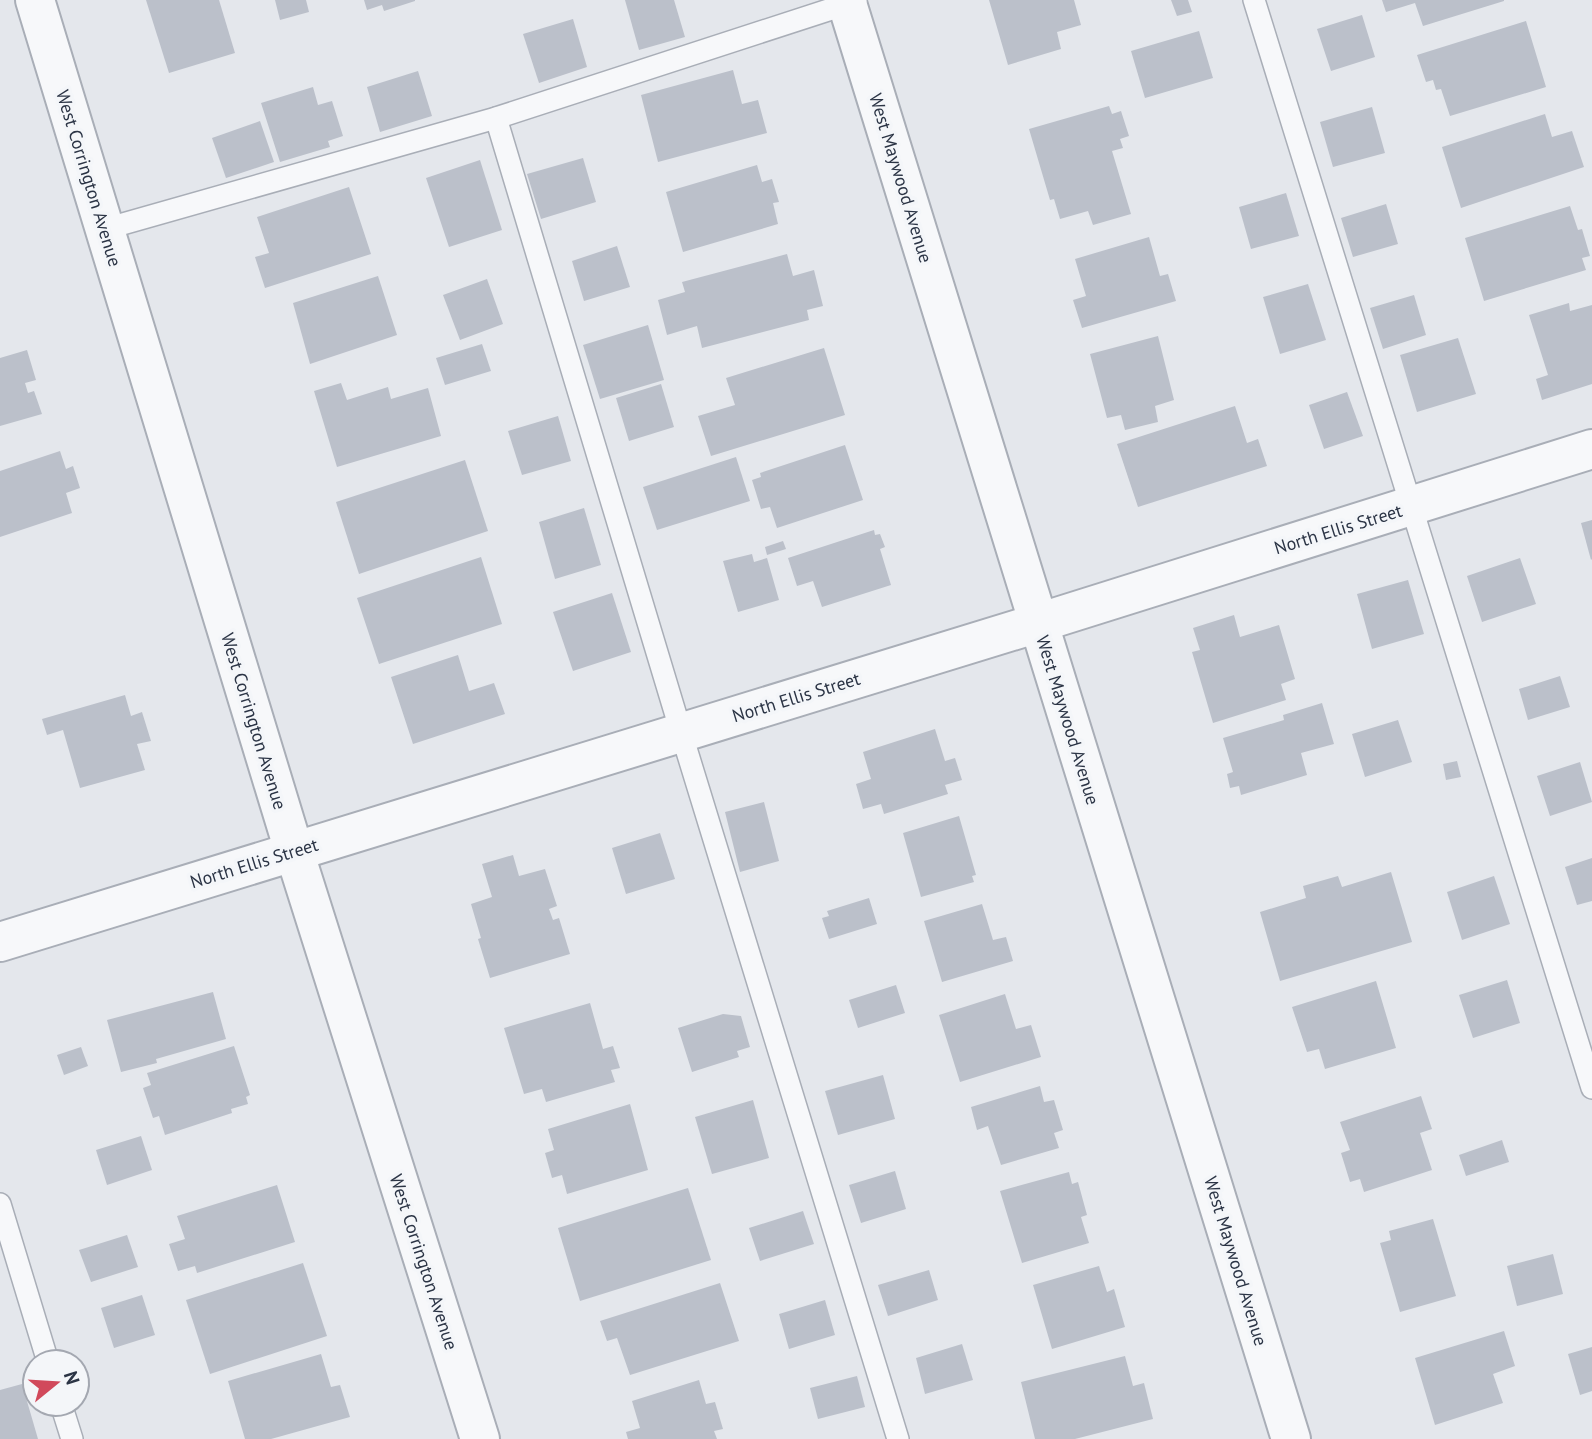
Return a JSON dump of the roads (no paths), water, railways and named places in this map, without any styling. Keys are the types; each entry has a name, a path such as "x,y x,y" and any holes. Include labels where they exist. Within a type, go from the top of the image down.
{"street":[{"name":"West Corrington Avenue","path":"35,0 294,851 480,1439"},
{"name":"West Maywood Avenue","path":"851,1 1038,623 1291,1439"},
{"name":"North Ellis Street","path":"0,942 1038,623 1592,449"}],"lane":[{"path":"1254,0 1592,1088"},
{"path":"105,229 496,118 851,1"},
{"path":"496,118 898,1439"},
{"path":"0,1204 44,1348"},
{"path":"65,1418 72,1439"}]}
